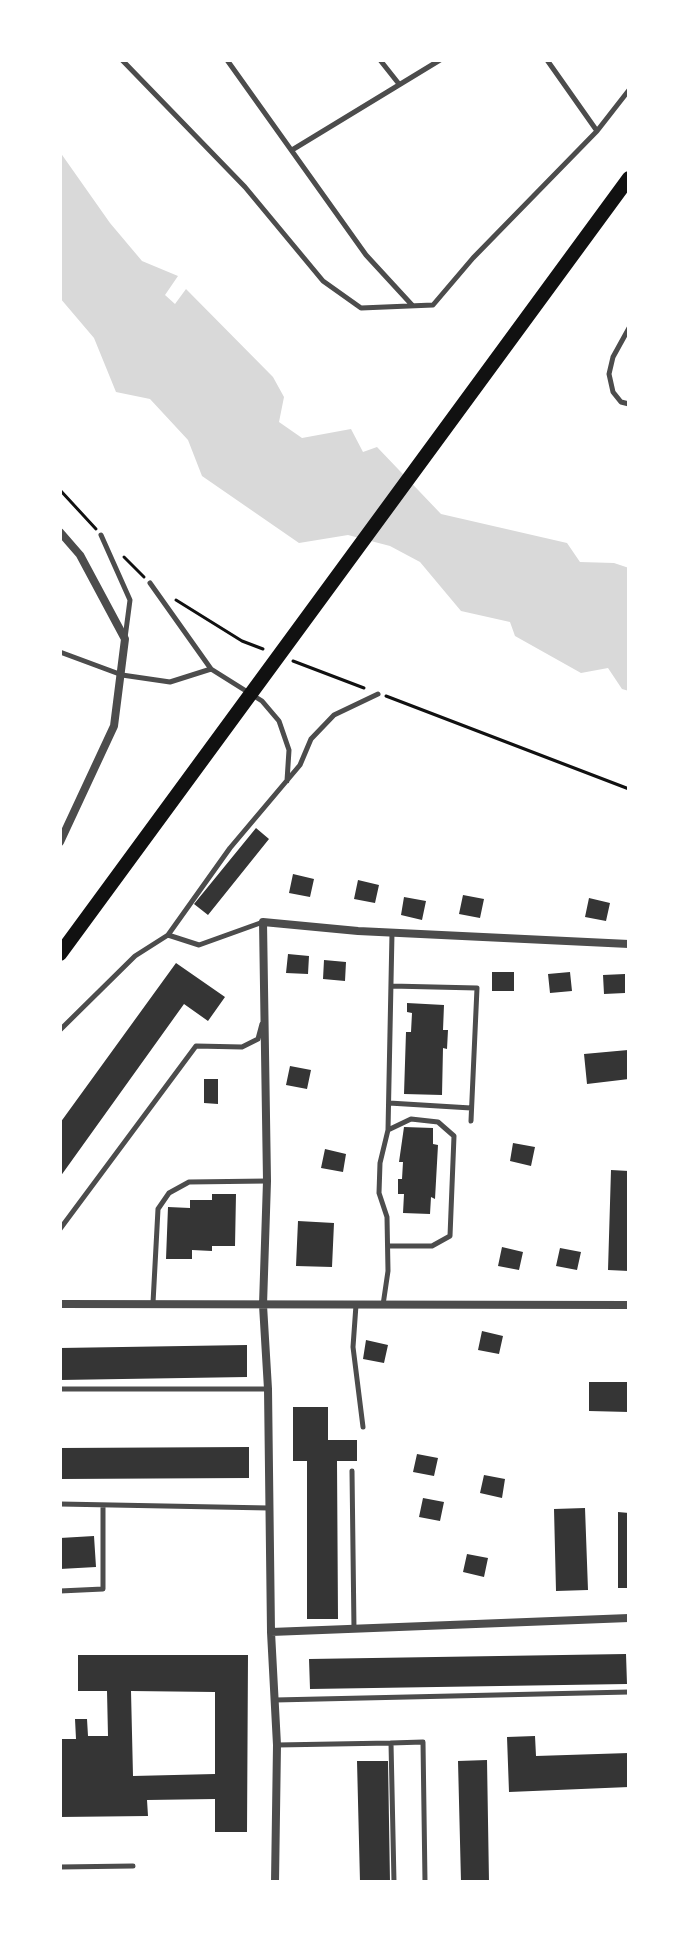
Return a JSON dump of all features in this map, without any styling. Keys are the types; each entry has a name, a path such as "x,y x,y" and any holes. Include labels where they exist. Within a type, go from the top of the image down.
{"main road":[{"path":"60,954 629,178"}],"street":[{"path":"60,532 80,555 125,639 114,726 60,842"},
{"path":"275,1882 277,1745 271,1632 268,1389 263,1305 267,1181 263,922 392,933 629,944"},
{"path":"60,1304 629,1305"},
{"path":"271,1632 629,1618"}],"lane":[{"path":"122,60 245,187 323,281 361,308 433,305 473,258 597,131 629,90"},
{"path":"227,60 366,255 413,306"},
{"path":"380,60 399,84"},
{"path":"292,150 440,60"},
{"path":"547,60 597,131"},
{"path":"629,328 613,357 609,374 613,392 621,402 629,404"},
{"path":"101,535 130,600 125,639"},
{"path":"150,583 211,669 262,701 279,721 289,750 287,782"},
{"path":"60,652 122,675 170,682 211,669"},
{"path":"60,1030 135,956 168,935 230,848 300,765 311,739 334,715 378,694"},
{"path":"168,935 199,945 263,922"},
{"path":"383,1306 388,1271 387,1217 379,1193 380,1163 388,1130 392,933"},
{"path":"391,986 477,988 471,1121"},
{"path":"60,1229 196,1046 242,1047 258,1039 264,1016"},
{"path":"388,1103 471,1108"},
{"path":"388,1130 411,1119 438,1122 454,1136 450,1236 432,1246 388,1246"},
{"path":"153,1303 158,1209 169,1193 189,1182 267,1181"},
{"path":"356,1305 353,1347 363,1427"},
{"path":"60,1389 268,1389"},
{"path":"352,1471 354,1629"},
{"path":"60,1504 269,1508"},
{"path":"60,1591 103,1589 103,1505"},
{"path":"275,1700 629,1692"},
{"path":"277,1745 423,1742 425,1882"},
{"path":"391,1743 394,1882"},
{"path":"60,1867 133,1866"}],"path":[{"path":"60,490 101,535"},
{"path":"121,554 150,583"},
{"path":"176,599 242,641 269,652"},
{"path":"283,657 629,789"}],"shaded area":[{"path":"60,152 110,223 142,261 178,276 165,295 175,304 186,289 273,377 284,397 279,422 302,438 351,429 363,452 377,447 441,514 567,543 580,562 614,563 629,568 629,691 622,689 608,668 581,673 515,636 510,622 461,611 420,562 390,546 348,535 299,543 202,476 188,440 150,399 116,392 94,338 60,298"}],"building":[{"path":"256,828 269,839 208,915 194,904"},
{"path":"293,874 314,879 310,897 289,893"},
{"path":"358,880 379,885 375,903 354,899"},
{"path":"463,895 484,899 480,918 459,914"},
{"path":"404,897 426,901 422,920 401,915"},
{"path":"589,898 610,903 606,921 585,917"},
{"path":"288,954 309,956 308,974 286,973"},
{"path":"324,960 346,962 345,981 323,979"},
{"path":"176,963 225,997 208,1021 184,1004 60,1177 60,1123"},
{"path":"492,972 514,972 514,991 492,991"},
{"path":"570,972 572,991 550,993 548,974"},
{"path":"625,974 625,993 604,994 603,975"},
{"path":"407,1003 444,1005 443,1030 448,1030 447,1049 443,1048 442,1095 404,1094 406,1032 411,1032 412,1013 407,1012"},
{"path":"628,1050 629,1079 587,1084 584,1054"},
{"path":"290,1066 311,1070 307,1089 286,1085"},
{"path":"204,1079 218,1079 218,1104 204,1103"},
{"path":"404,1127 433,1128 433,1144 438,1145 435,1199 431,1197 430,1214 403,1213 404,1194 398,1194 398,1179 402,1179 403,1162 399,1162"},
{"path":"513,1143 535,1147 531,1166 510,1161"},
{"path":"325,1149 346,1154 343,1172 321,1168"},
{"path":"611,1170 629,1171 629,1271 608,1270"},
{"path":"212,1194 236,1194 235,1246 212,1246 212,1251 192,1250 192,1259 166,1259 168,1207 190,1208 190,1200 212,1200"},
{"path":"298,1221 334,1223 332,1267 296,1266"},
{"path":"502,1247 523,1252 519,1270 498,1266"},
{"path":"560,1248 581,1252 577,1270 556,1266"},
{"path":"482,1331 503,1336 499,1354 478,1350"},
{"path":"366,1340 388,1345 384,1363 363,1359"},
{"path":"247,1345 247,1377 60,1380 60,1348"},
{"path":"589,1382 629,1382 629,1412 589,1411"},
{"path":"293,1407 328,1407 328,1440 357,1440 357,1461 337,1461 338,1619 307,1619 307,1461 293,1461"},
{"path":"249,1447 249,1478 60,1479 60,1448"},
{"path":"417,1454 438,1458 434,1476 413,1472"},
{"path":"484,1475 505,1479 502,1498 480,1493"},
{"path":"423,1498 444,1502 440,1521 419,1517"},
{"path":"585,1508 588,1590 556,1591 554,1509"},
{"path":"618,1512 629,1513 629,1588 618,1588"},
{"path":"94,1536 96,1567 60,1569 60,1538"},
{"path":"467,1554 488,1558 484,1577 463,1572"},
{"path":"626,1654 627,1684 310,1689 309,1659"},
{"path":"78,1655 248,1655 247,1832 215,1832 215,1799 147,1800 148,1816 60,1817 60,1739 76,1739 75,1719 87,1719 88,1736 108,1736 107,1691 78,1691","holes":["131,1691 215,1692 215,1774 133,1776"]},
{"path":"535,1736 536,1756 629,1753 629,1787 509,1792 507,1737"},
{"path":"487,1760 489,1882 461,1882 458,1761"},
{"path":"357,1761 388,1761 390,1882 360,1882"}]}
